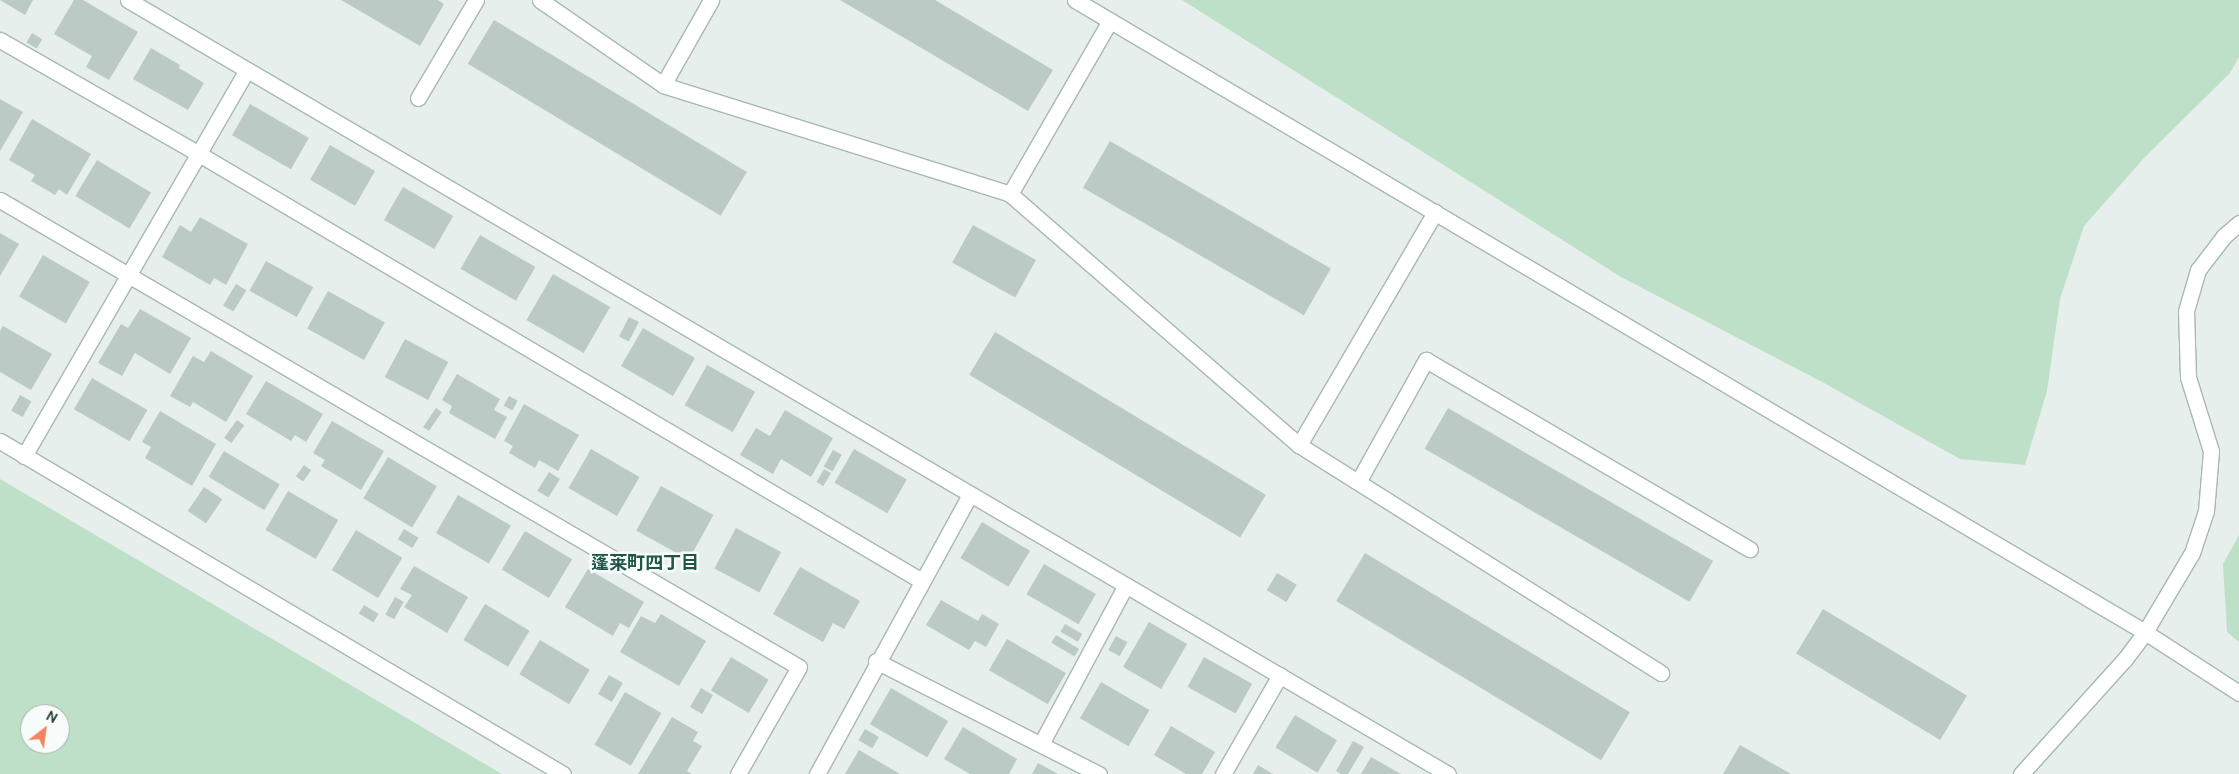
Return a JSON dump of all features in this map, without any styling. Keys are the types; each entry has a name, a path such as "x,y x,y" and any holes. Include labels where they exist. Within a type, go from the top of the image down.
{"street":[{"path":"128,0 1448,774"},
{"path":"418,98 476,0"},
{"path":"540,0 663,84 1010,194 1299,445 1661,673"},
{"path":"663,84 711,0"},
{"path":"1076,0 2145,632 2239,693"},
{"path":"1010,194 1110,21"},
{"path":"0,40 199,154 922,581"},
{"path":"24,456 130,276 247,70"},
{"path":"0,200 799,667 738,774"},
{"path":"1299,445 1435,212"},
{"path":"2021,774 2125,659 2145,632 2192,553 2206,511 2211,451 2188,377 2186,311 2198,270 2224,236 2239,223"},
{"path":"1358,482 1426,360 1750,549"},
{"path":"0,441 563,774"},
{"path":"817,774 876,661 970,495"},
{"path":"1041,744 1126,586"},
{"path":"876,661 1099,774"},
{"path":"1223,774 1280,676"}],"green space":[{"path":"1182,0 2239,0 2239,57 2230,73 2144,158 2084,226 2060,299 2047,391 2025,465 1960,459 1824,383 1621,277"},
{"path":"0,479 502,774 0,774"},
{"path":"2239,535 2239,642 2227,632 2223,564"}],"building":[{"path":"0,0 33,0 25,15"},
{"path":"74,0 83,0 138,32 109,80 86,67 92,56 54,34"},
{"path":"341,0 438,0 444,4 420,46"},
{"path":"840,0 935,0 1053,70 1028,111"},
{"path":"494,20 747,172 721,216 468,64"},
{"path":"32,33 42,39 37,49 26,42"},
{"path":"151,48 180,65 179,68 204,83 188,110 133,79"},
{"path":"0,99 23,112 0,151"},
{"path":"250,104 309,138 291,169 232,135"},
{"path":"32,119 91,154 67,195 59,189 55,195 31,181 35,175 9,160"},
{"path":"1110,141 1331,268 1304,315 1083,188"},
{"path":"330,145 375,171 355,206 310,180"},
{"path":"97,160 151,192 129,228 75,196"},
{"path":"403,187 453,216 434,249 384,220"},
{"path":"200,217 248,244 226,285 214,278 210,285 162,257 180,225 191,232"},
{"path":"973,225 1036,260 1015,298 952,263"},
{"path":"0,233 19,244 0,276"},
{"path":"480,235 535,267 516,301 460,269"},
{"path":"43,255 90,282 66,324 19,297"},
{"path":"266,261 313,287 297,317 250,291"},
{"path":"553,274 610,307 584,353 526,320"},
{"path":"236,284 246,290 233,312 223,305"},
{"path":"328,291 385,323 364,360 307,329"},
{"path":"140,309 191,338 170,374 135,353 122,376 98,363 121,324 128,328"},
{"path":"629,317 639,322 629,342 619,337"},
{"path":"3,326 52,354 31,390 0,372 0,331"},
{"path":"643,328 695,358 673,396 621,366"},
{"path":"995,332 1266,495 1240,538 969,375"},
{"path":"405,339 448,362 428,400 385,377"},
{"path":"211,351 253,376 226,422 193,402 190,407 170,396 193,356 204,362"},
{"path":"707,365 755,392 733,432 685,405"},
{"path":"457,374 500,399 494,410 507,417 495,439 449,413 452,406 442,400"},
{"path":"92,378 147,410 129,441 74,409"},
{"path":"266,381 323,414 306,442 295,435 291,441 246,414"},
{"path":"20,395 31,401 23,417 11,411"},
{"path":"509,396 518,401 512,410 504,406"},
{"path":"524,404 579,435 558,471 539,460 535,468 509,453 513,446 504,441"},
{"path":"436,408 442,412 429,431 423,427"},
{"path":"1448,408 1713,561 1690,602 1424,449"},
{"path":"785,410 833,438 811,477 781,459 773,474 740,455 756,428 770,436"},
{"path":"160,411 216,444 192,486 145,458 151,447 142,442"},
{"path":"237,420 244,425 231,443 224,438"},
{"path":"332,421 384,451 361,490 321,466 325,460 313,453"},
{"path":"591,449 639,477 617,516 568,488"},
{"path":"854,449 907,480 887,513 834,483"},
{"path":"833,450 842,455 833,471 824,467"},
{"path":"224,451 280,484 264,510 209,477"},
{"path":"388,457 437,486 412,528 363,498"},
{"path":"304,465 311,470 303,482 296,476"},
{"path":"824,469 831,473 823,486 816,482"},
{"path":"549,472 560,479 548,498 537,491"},
{"path":"661,486 713,515 689,560 636,531"},
{"path":"204,487 222,499 206,523 188,511"},
{"path":"288,491 338,520 316,559 266,530"},
{"path":"458,495 511,526 489,564 436,533"},
{"path":"982,522 1030,551 1008,587 960,558"},
{"path":"736,528 781,552 759,593 714,569"},
{"path":"404,529 419,538 412,548 398,539"},
{"path":"356,530 402,558 378,598 332,570"},
{"path":"525,531 572,559 549,598 502,570"},
{"path":"1365,553 1630,712 1601,760 1336,601"},
{"path":"1044,564 1096,594 1078,624 1026,594"},
{"path":"414,566 468,597 447,633 404,607 412,595 400,589"},
{"path":"800,567 860,601 844,629 833,623 823,642 773,614"},
{"path":"588,569 644,602 629,628 620,623 613,636 565,607"},
{"path":"1277,573 1297,585 1286,602 1267,590"},
{"path":"395,597 404,602 394,619 385,614"},
{"path":"941,600 978,621 982,614 999,624 986,647 975,641 969,650 926,625"},
{"path":"485,604 530,631 508,667 463,640"},
{"path":"364,605 379,614 373,622 359,614"},
{"path":"1823,609 1967,696 1940,740 1796,654"},
{"path":"661,614 706,641 679,686 620,652 641,616 655,623"},
{"path":"1149,622 1187,644 1161,689 1123,667"},
{"path":"1065,624 1082,634 1078,642 1060,632"},
{"path":"1056,635 1079,649 1075,657 1051,643"},
{"path":"1116,636 1127,642 1120,656 1108,650"},
{"path":"1007,639 1066,673 1048,704 989,670"},
{"path":"540,640 590,670 569,704 519,674"},
{"path":"731,657 769,680 749,713 711,690"},
{"path":"1204,657 1252,684 1236,713 1188,687"},
{"path":"609,675 623,683 612,702 598,694"},
{"path":"1101,682 1149,710 1128,746 1080,718"},
{"path":"701,688 713,695 702,714 690,707"},
{"path":"891,688 948,721 927,757 870,724"},
{"path":"625,692 661,713 631,766 594,745"},
{"path":"1295,715 1337,740 1317,773 1275,748"},
{"path":"672,717 698,732 693,741 702,746 687,771 692,774 638,774"},
{"path":"1171,726 1215,752 1202,774 1186,774 1154,755"},
{"path":"963,727 1017,759 1009,774 970,774 944,759"},
{"path":"865,729 879,737 872,748 858,740"},
{"path":"1353,741 1364,747 1348,774 1341,774 1336,771"},
{"path":"1740,745 1791,774 1723,774"},
{"path":"859,750 900,774 845,774"},
{"path":"1371,757 1401,774 1361,774"},
{"path":"1038,763 1058,774 1032,774"},
{"path":"1258,765 1273,774 1253,774"}],"district":[{"name":"蓬莱町四丁目","path":"645,562"}]}
